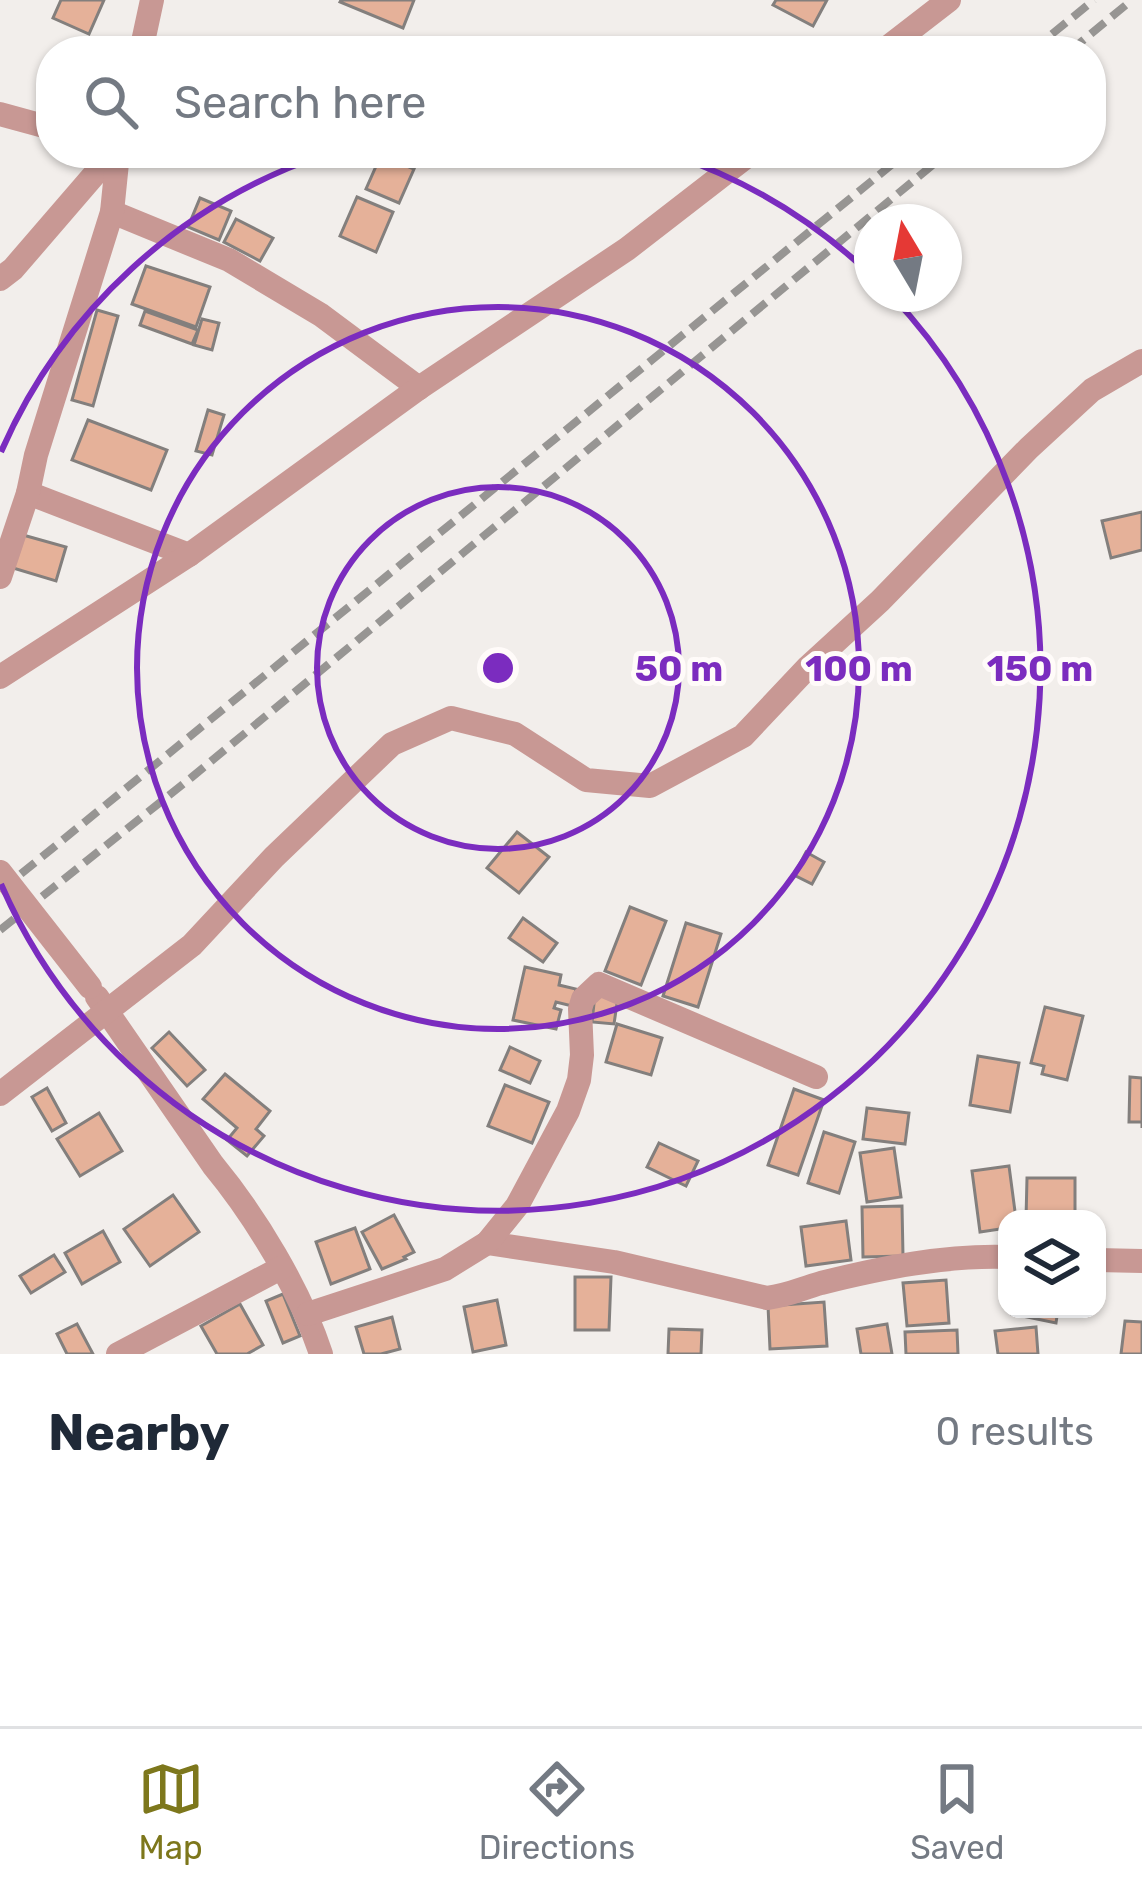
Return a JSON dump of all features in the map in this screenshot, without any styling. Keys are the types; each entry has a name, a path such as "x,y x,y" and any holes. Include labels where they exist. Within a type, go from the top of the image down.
{"street":[{"path":"144,36 152,0"},
{"path":"902,36 949,0"},
{"path":"0,114 36,124"},
{"path":"0,279 103,168"},
{"path":"0,577 112,212 115,168"},
{"path":"0,677 189,555 418,388 627,249 732,168"},
{"path":"112,212 229,260 321,315 418,388"},
{"path":"0,1094 192,945 274,857 392,744 451,718 514,734 586,780 650,786 743,736 1044,434 1092,390 1142,361"},
{"path":"28,493 189,555"},
{"path":"0,872 90,988 235,1192 308,1314 322,1354"},
{"path":"308,1314 445,1269 487,1243 518,1206 568,1111 580,1080 580,1009 598,984 816,1077"},
{"path":"487,1243 614,1262 767,1298 906,1265 998,1257"},
{"path":"1106,1259 1142,1261"},
{"path":"118,1354 281,1268"}],"building":[{"path":"61,0 104,0 89,34 53,18"},
{"path":"341,0 414,0 403,28"},
{"path":"776,0 827,0 813,26 773,5"},
{"path":"375,168 414,169 399,203 366,189"},
{"path":"357,197 393,212 376,252 340,236"},
{"path":"200,198 231,211 219,240 188,227"},
{"path":"236,219 273,238 260,261 224,242"},
{"path":"146,266 210,287 196,327 132,304"},
{"path":"97,310 118,316 93,406 72,400"},
{"path":"145,311 198,330 192,344 140,325"},
{"path":"202,319 219,323 212,350 194,345"},
{"path":"208,410 224,415 212,455 196,451"},
{"path":"88,420 167,450 151,490 72,460"},
{"path":"1142,512 1142,550 1111,558 1102,521"},
{"path":"23,535 66,547 56,581 13,568"},
{"path":"517,832 549,857 519,893 487,868"},
{"path":"806,852 824,862 812,884 794,875"},
{"path":"630,907 666,921 641,985 605,971"},
{"path":"523,918 557,943 543,962 509,938"},
{"path":"686,923 721,934 698,1007 663,996"},
{"path":"525,967 561,975 559,985 576,989 572,1006 556,1002 554,1008 561,1010 556,1029 513,1020"},
{"path":"595,994 618,997 614,1024 592,1022"},
{"path":"1045,1007 1083,1016 1067,1080 1042,1074 1044,1066 1031,1063"},
{"path":"617,1024 662,1038 651,1075 606,1062"},
{"path":"169,1032 205,1070 187,1086 152,1048"},
{"path":"510,1047 540,1061 530,1083 500,1070"},
{"path":"978,1056 1019,1063 1010,1112 970,1105"},
{"path":"225,1074 270,1111 256,1129 264,1136 247,1156 227,1140 237,1128 203,1099"},
{"path":"1130,1077 1142,1078 1142,1122 1129,1122"},
{"path":"505,1085 549,1102 532,1143 488,1126"},
{"path":"47,1088 66,1123 52,1131 32,1097"},
{"path":"794,1089 824,1100 798,1175 768,1165"},
{"path":"867,1108 909,1113 905,1144 863,1139"},
{"path":"99,1113 122,1151 80,1176 57,1139"},
{"path":"824,1132 855,1142 839,1193 808,1183"},
{"path":"659,1143 698,1161 686,1186 647,1167"},
{"path":"894,1148 901,1197 867,1202 860,1153"},
{"path":"1009,1166 1015,1210 998,1210 998,1229 980,1232 972,1171"},
{"path":"1027,1178 1075,1178 1075,1210 1026,1210"},
{"path":"173,1195 199,1232 150,1266 124,1229"},
{"path":"902,1206 903,1256 863,1257 862,1207"},
{"path":"394,1215 414,1252 382,1269 362,1232"},
{"path":"846,1221 851,1260 806,1266 801,1227"},
{"path":"355,1228 370,1269 331,1284 316,1242"},
{"path":"103,1231 120,1262 82,1284 65,1253"},
{"path":"54,1255 65,1272 31,1293 20,1276"},
{"path":"575,1277 611,1277 609,1330 575,1330"},
{"path":"946,1280 949,1323 907,1326 903,1283"},
{"path":"283,1294 300,1336 283,1343 266,1301"},
{"path":"497,1300 506,1345 473,1352 464,1307"},
{"path":"824,1302 827,1346 770,1349 768,1306"},
{"path":"240,1304 263,1345 247,1354 217,1354 201,1326"},
{"path":"392,1317 400,1349 364,1354 356,1327"},
{"path":"1125,1321 1142,1322 1142,1354 1121,1354"},
{"path":"77,1324 93,1354 67,1354 57,1334"},
{"path":"887,1324 892,1354 861,1354 857,1329"},
{"path":"1036,1327 1038,1354 998,1354 995,1331"},
{"path":"669,1329 702,1330 701,1354 668,1354"},
{"path":"957,1330 958,1354 906,1354 905,1332"}],"railway":[{"path":"1050,36 1094,0"},
{"path":"1088,36 1132,0"},
{"path":"0,891 888,168"},
{"path":"0,930 929,168"}]}
